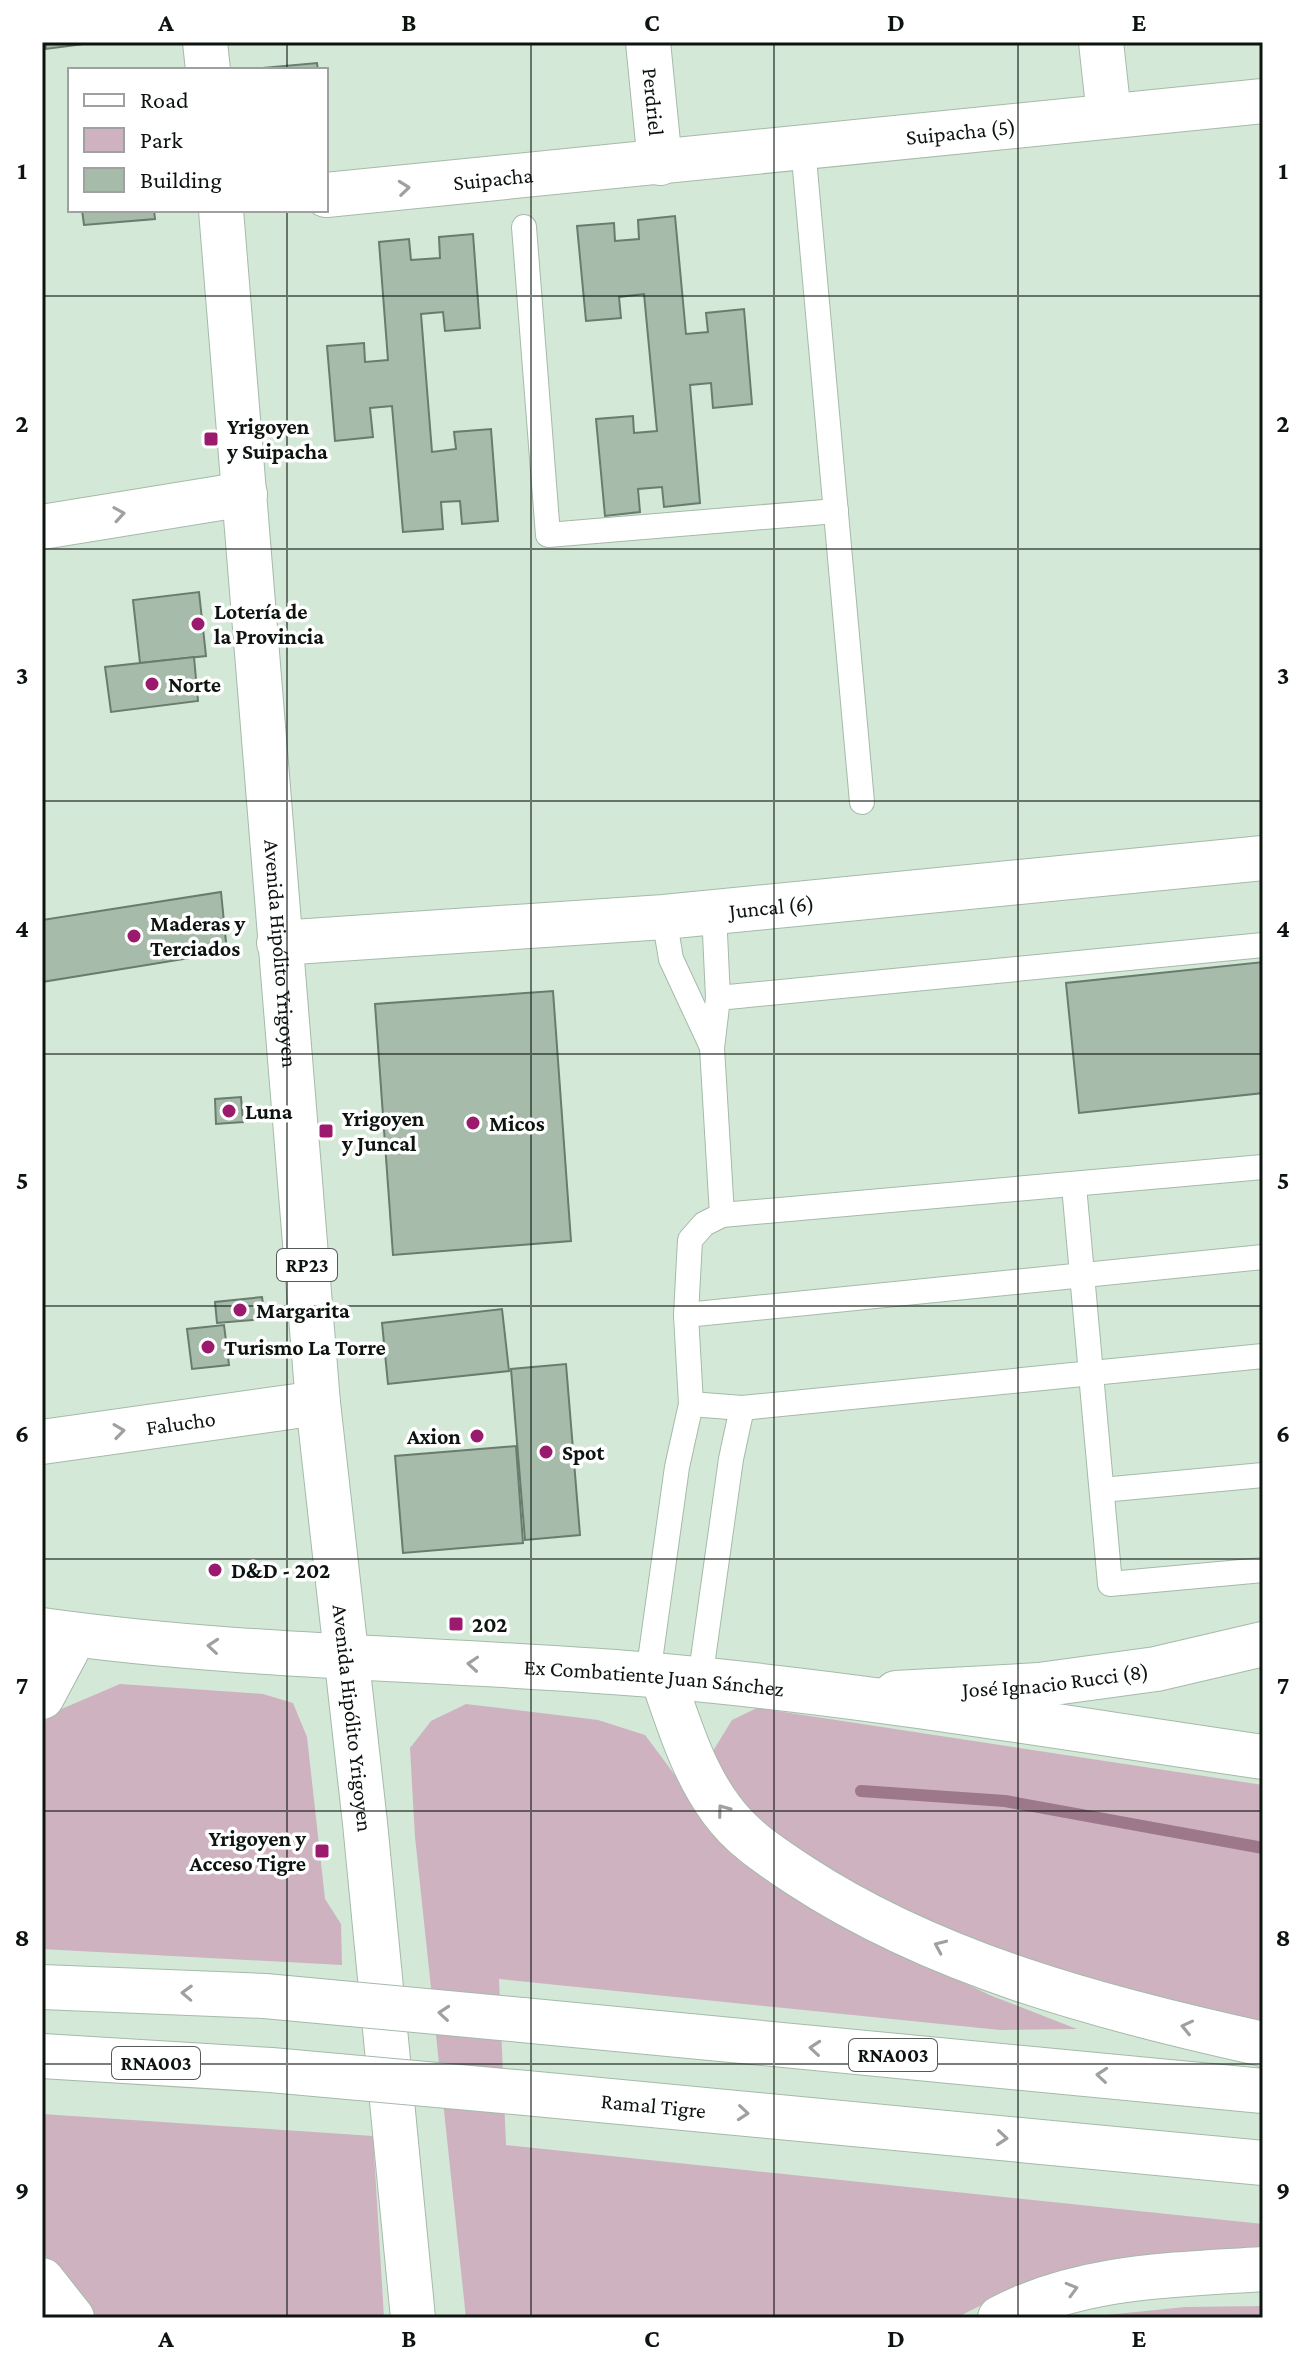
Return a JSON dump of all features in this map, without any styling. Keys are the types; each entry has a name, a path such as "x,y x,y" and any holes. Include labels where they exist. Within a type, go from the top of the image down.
{"main road":[{"path":"205,42 208,68"},
{"name":"Perdriel","path":"648,42 660,163"},
{"path":"1101,42 1109,115"},
{"name":"Suipacha (5)","path":"660,163 1263,101"},
{"name":"Suipacha","path":"328,195 660,163"},
{"name":"Avenida Hipólito Yrigoyen","path":"221,212 318,1403 347,1657 413,2318"},
{"path":"42,527 245,494"},
{"name":"Juncal (6)","path":"279,943 664,917 1263,858"},
{"name":"Falucho","path":"42,1442 318,1403"},
{"path":"42,1697 59,1632"},
{"name":"Ex Combatiente Juan Sánchez","path":"59,1632 347,1657 670,1677 846,1696 1263,1757"},
{"name":"José Ignacio Rucci (8)","path":"846,1696 1039,1685 1156,1669 1263,1644"},
{"path":"670,1677 693,1760 720,1808 751,1844 819,1888 883,1922 972,1960 1163,2021 1263,2044"},
{"name":"RNA003","path":"42,1987 265,1996 1263,2091"},
{"name":"Ramal Tigre","path":"42,2056 271,2070 1263,2163"},
{"path":"1000,2318 1043,2298 1085,2285 1152,2276 1263,2269"},
{"path":"42,2280 72,2318"}],"lane":[{"path":"803,147 862,802"},
{"path":"524,227 548,535 836,511"},
{"path":"714,912 718,998 712,1048 722,1215"},
{"path":"664,917 671,959 712,1048"},
{"path":"718,998 1263,945"},
{"path":"670,1677 677,1467 691,1404 686,1315 690,1240 704,1224 722,1215 1263,1167"},
{"path":"1074,1186 1110,1584 1263,1570"},
{"path":"686,1315 1263,1257"},
{"path":"691,1404 742,1408 1263,1356"},
{"path":"670,1677 731,1459 742,1408"},
{"path":"1102,1490 1263,1475"}],"green space":[{"path":"120,1684 263,1694 293,1703 307,1737 325,1899 341,1924 342,1965 42,1949 42,1725 52,1713"},
{"path":"466,1704 598,1720 645,1735 740,1862 827,1919 992,1996 1077,2029 1000,2030 499,1979 506,2145 1263,2224 1263,2264 1005,2293 956,2318 466,2318 415,1837 410,1748 431,1721"},
{"path":"757,1708 1263,1785 1263,2023 1139,1997 993,1953 832,1885 724,1794 713,1751 732,1720"},
{"path":"42,2114 373,2136 384,2318 96,2318 42,2252"},
{"path":"1263,2306 1263,2318 1077,2318 1185,2307"}],"building":[{"path":"45,42 99,42 46,49"},
{"path":"317,63 318,68 261,68"},
{"path":"82,212 154,212 155,219 84,225"},
{"path":"675,216 686,334 708,332 706,313 744,309 752,404 713,408 711,383 690,385 700,503 664,507 662,487 638,489 640,512 605,516 596,419 633,416 634,433 657,431 644,294 619,297 621,318 586,321 577,226 614,223 615,241 639,239 638,220"},
{"path":"473,234 480,328 445,331 443,312 421,314 432,452 456,449 454,432 491,429 498,521 462,524 460,501 441,502 443,529 403,532 392,406 370,408 373,437 335,441 327,346 364,343 365,362 388,360 379,242 409,239 411,260 440,258 439,237"},
{"path":"199,592 206,656 140,663 133,600"},
{"name":"Norte","path":"194,657 198,701 111,712 105,667"},
{"name":"Maderas y Terciados","path":"221,892 227,952 42,982 42,920"},
{"path":"1263,962 1263,1093 1079,1113 1066,983"},
{"name":"Micos","path":"553,991 571,1241 393,1255 375,1004"},
{"name":"Luna","path":"241,1097 243,1122 216,1124 215,1099"},
{"name":"Margarita","path":"262,1297 265,1319 217,1323 215,1302"},
{"path":"502,1309 509,1371 388,1384 382,1323"},
{"name":"Turismo La Torre","path":"224,1325 229,1365 192,1369 187,1329"},
{"name":"Spot","path":"566,1364 580,1535 525,1540 511,1369"},
{"path":"516,1446 523,1543 403,1553 395,1456"}],"waterway":[{"path":"861,1791 1005,1801 1263,1848"}],"place":[{"name":"Yrigoyen y Suipacha","path":"211,439"},
{"name":"Lotería de la Provincia","path":"198,624"},
{"name":"Norte","path":"152,684"},
{"name":"Maderas y Terciados","path":"134,936"},
{"name":"Luna","path":"229,1111"},
{"name":"Micos","path":"473,1123"},
{"name":"Yrigoyen y Juncal","path":"326,1131"},
{"name":"Margarita","path":"240,1310"},
{"name":"Turismo La Torre","path":"208,1347"},
{"name":"Axion","path":"477,1436"},
{"name":"Spot","path":"546,1452"},
{"name":"D&D - 202","path":"215,1570"},
{"name":"202","path":"456,1624"},
{"name":"Yrigoyen y Acceso Tigre","path":"322,1851"}]}
